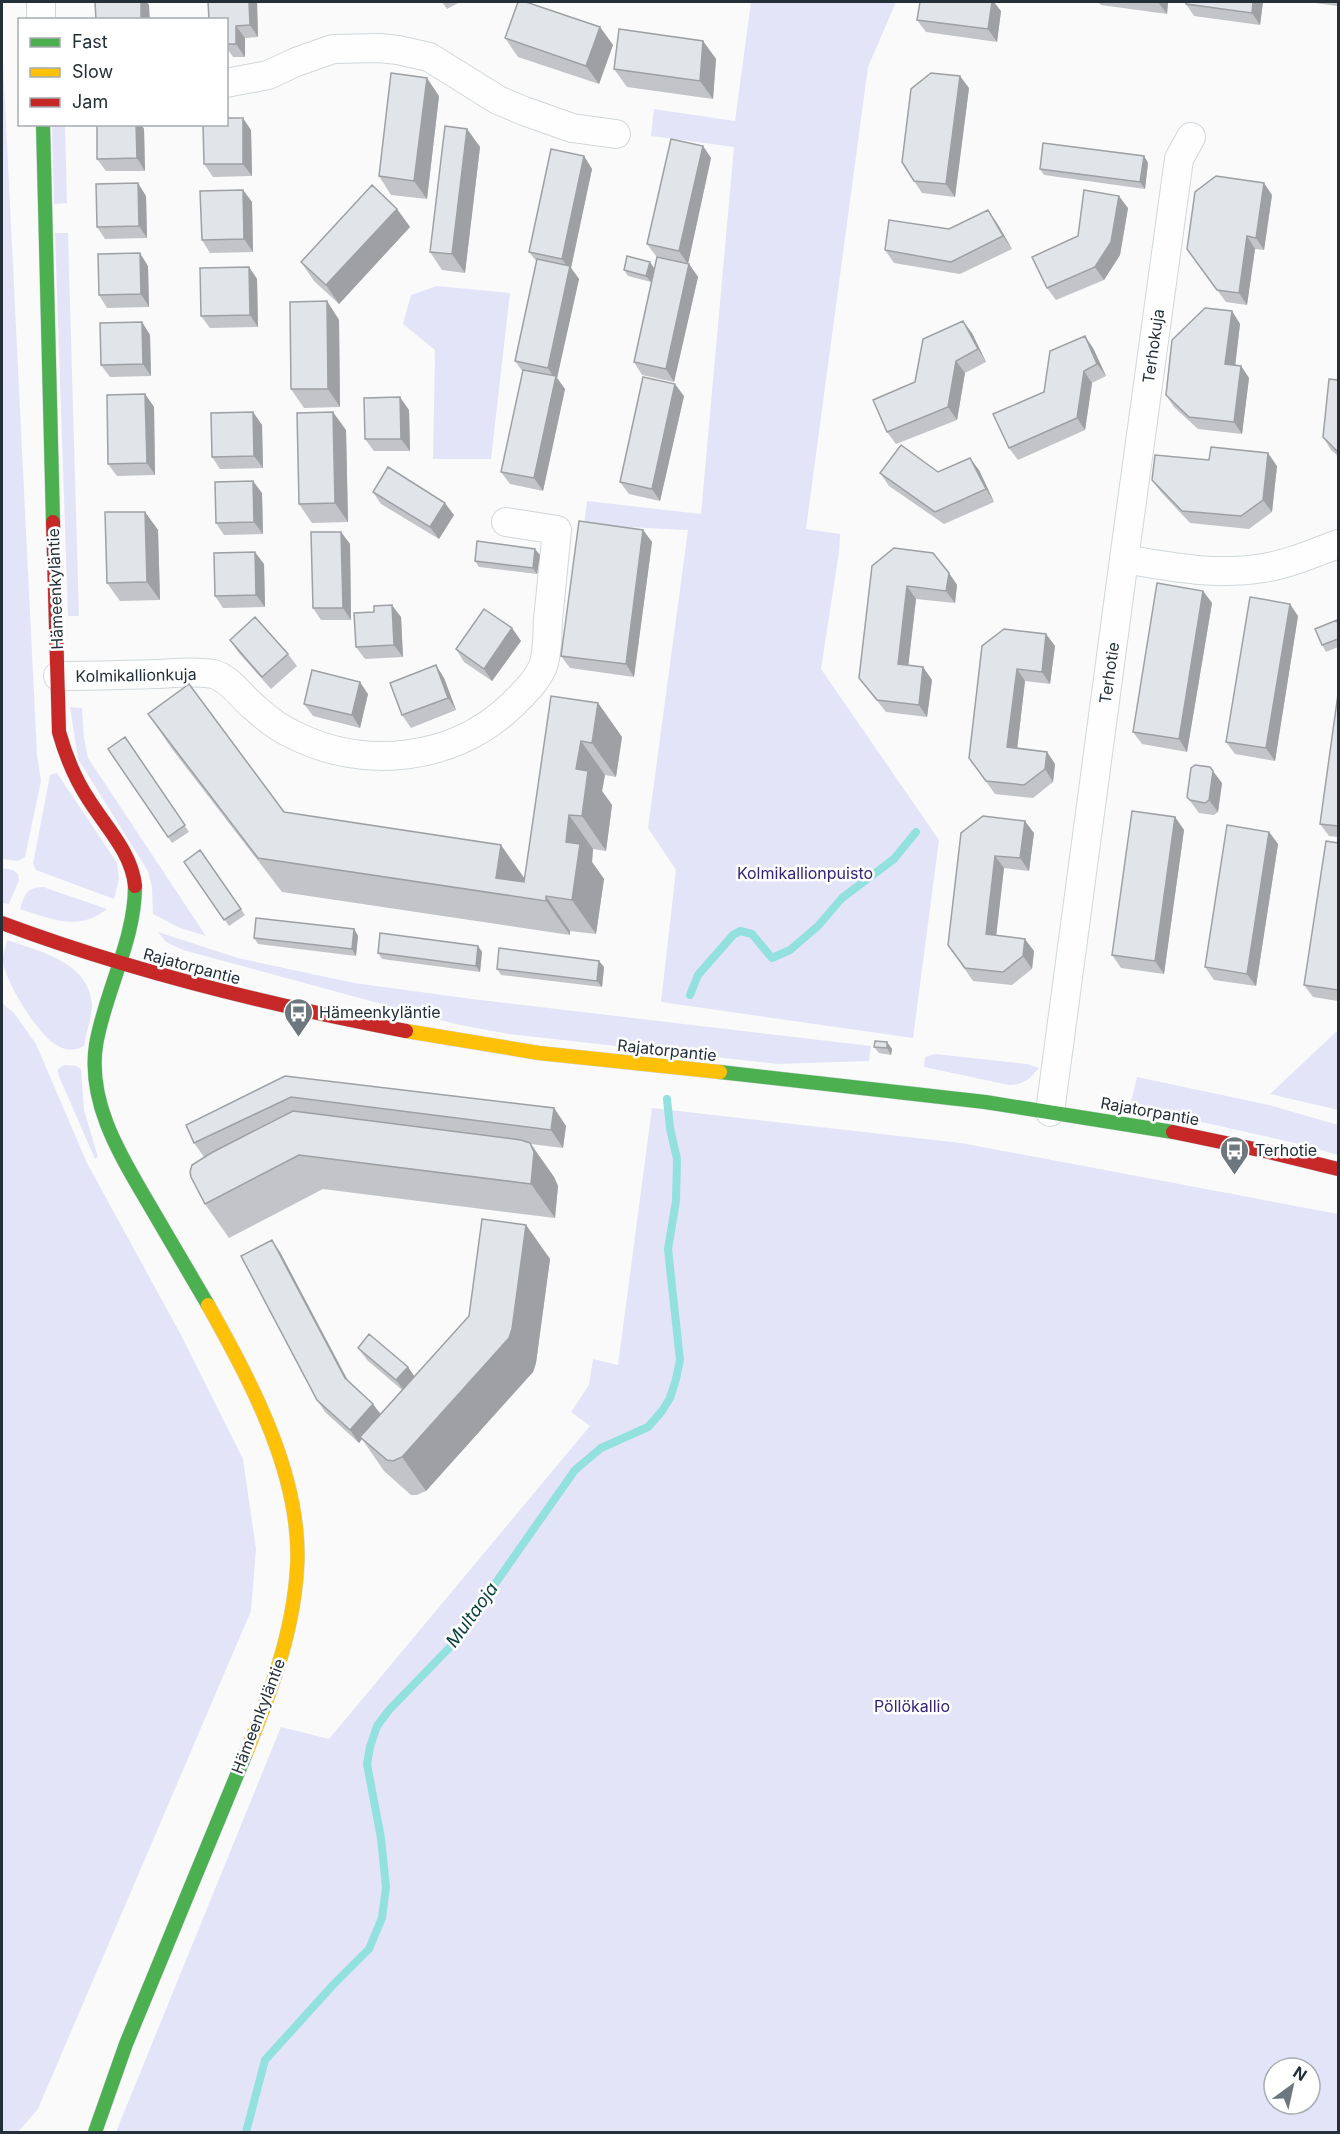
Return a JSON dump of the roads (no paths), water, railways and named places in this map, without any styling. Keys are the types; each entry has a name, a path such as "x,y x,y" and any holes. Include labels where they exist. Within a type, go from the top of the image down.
{"street":[{"path":"41,2 41,18"},
{"path":"228,83 268,75 333,49 398,50 429,57 498,100 524,111 572,128 616,134"},
{"name":"Hämeenkyläntie","path":"43,126 59,732 66,759 75,779 129,860 135,874 135,901 94,1055 96,1090 111,1133 246,1375 270,1425 285,1473 297,1529 293,1600 286,1642 272,1689 126,2044 95,2133"},
{"name":"Terhokuja","path":"1124,559 1179,159 1191,137"},
{"name":"Kolmikallionkuja","path":"58,676 215,674 232,685 271,722 293,735 324,746 354,754 390,757 421,753 448,745 479,731 506,711 528,690 544,664 557,530 506,522"},
{"path":"1124,559 1189,570 1225,572 1264,568 1338,544"},
{"name":"Terhotie","path":"1050,1112 1124,559"},
{"name":"Rajatorpantie","path":"2,923 120,963 259,1001 506,1048 861,1087 1050,1112 1186,1133 1275,1152 1338,1169"}],"waterway":[{"name":"Multaoja","path":"690,995 698,975 733,935 740,931 752,934 772,958 790,950 818,926 842,898 894,859 916,832"},
{"name":"Multaoja","path":"246,2132 265,2060 369,1949 382,1918 386,1887 381,1838 367,1764 377,1726 389,1710 452,1645 575,1470 601,1448 648,1427 670,1398 680,1360 668,1249 676,1201 677,1159 670,1128 667,1099"}],"place":[{"name":"Hämeenkyläntie","path":"298,1038"},
{"name":"Terhotie","path":"1234,1176"}],"park label":[{"name":"Kolmikallionpuisto","path":"805,873"},
{"name":"Pöllökallio","path":"912,1706"}]}
